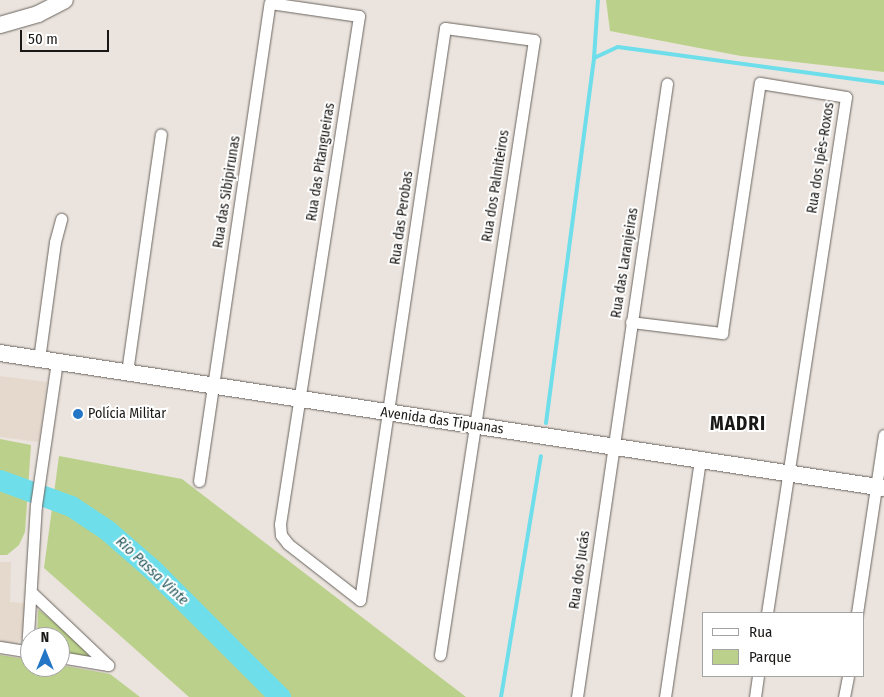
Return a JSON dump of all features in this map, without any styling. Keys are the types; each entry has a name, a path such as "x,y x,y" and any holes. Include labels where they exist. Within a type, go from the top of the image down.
{"main road":[{"path":"0,25 38,14 65,0"},
{"name":"Avenida das Tipuanas","path":"0,353 880,488"}],"street":[{"name":"Rua das Sibipirunas","path":"199,481 270,4"},
{"name":"Rua das Pitangueiras","path":"270,4 359,16 300,400"},
{"name":"Rua das Perobas","path":"300,400 280,524 281,536 360,600 445,28"},
{"name":"Rua dos Palmiteiros","path":"445,28 534,40 475,425"},
{"name":"Rua dos Ipês-Roxos","path":"631,322 722,333 760,83 846,96 788,473"},
{"name":"Rua das Laranjeiras","path":"612,446 667,84"},
{"path":"127,372 161,134"},
{"path":"39,358 55,242 61,219"},
{"path":"30,627 36,505 57,361"},
{"path":"440,655 475,425"},
{"path":"857,612 880,488 884,436"},
{"name":"Rua dos Jucás","path":"577,697 612,446"},
{"path":"665,697 700,460"},
{"path":"767,612 788,473"},
{"path":"31,592 68,627"},
{"path":"70,628 108,664 70,658"},
{"path":"0,647 20,650"},
{"path":"755,697 758,677"},
{"path":"844,697 848,677"}],"shaded area":[{"path":"0,376 47,382 39,442 0,437"},
{"path":"0,562 11,562 10,602 25,603 24,627 20,627 20,640 17,644 11,646 0,644"}],"green space":[{"path":"606,0 884,0 884,72 741,56 610,31"},
{"path":"0,439 31,445 25,532 19,545 7,555 0,555"},
{"path":"59,456 182,479 466,697 189,697 44,568"},
{"path":"38,609 60,627 37,627"},
{"path":"70,635 86,648 89,657 70,654"},
{"path":"0,655 20,658 20,677 70,677 70,667 110,674 140,697 0,697"}],"waterway":[{"path":"546,423 594,58 598,0"},
{"path":"594,58 618,47 884,83"},
{"path":"501,697 541,456"},
{"name":"Rio Passa Vinte","path":"0,480 71,506 107,530 153,570 280,697"}],"place":[{"name":"Polícia Militar","path":"78,414"}],"district":[{"name":"MADRI","path":"738,424"}]}
